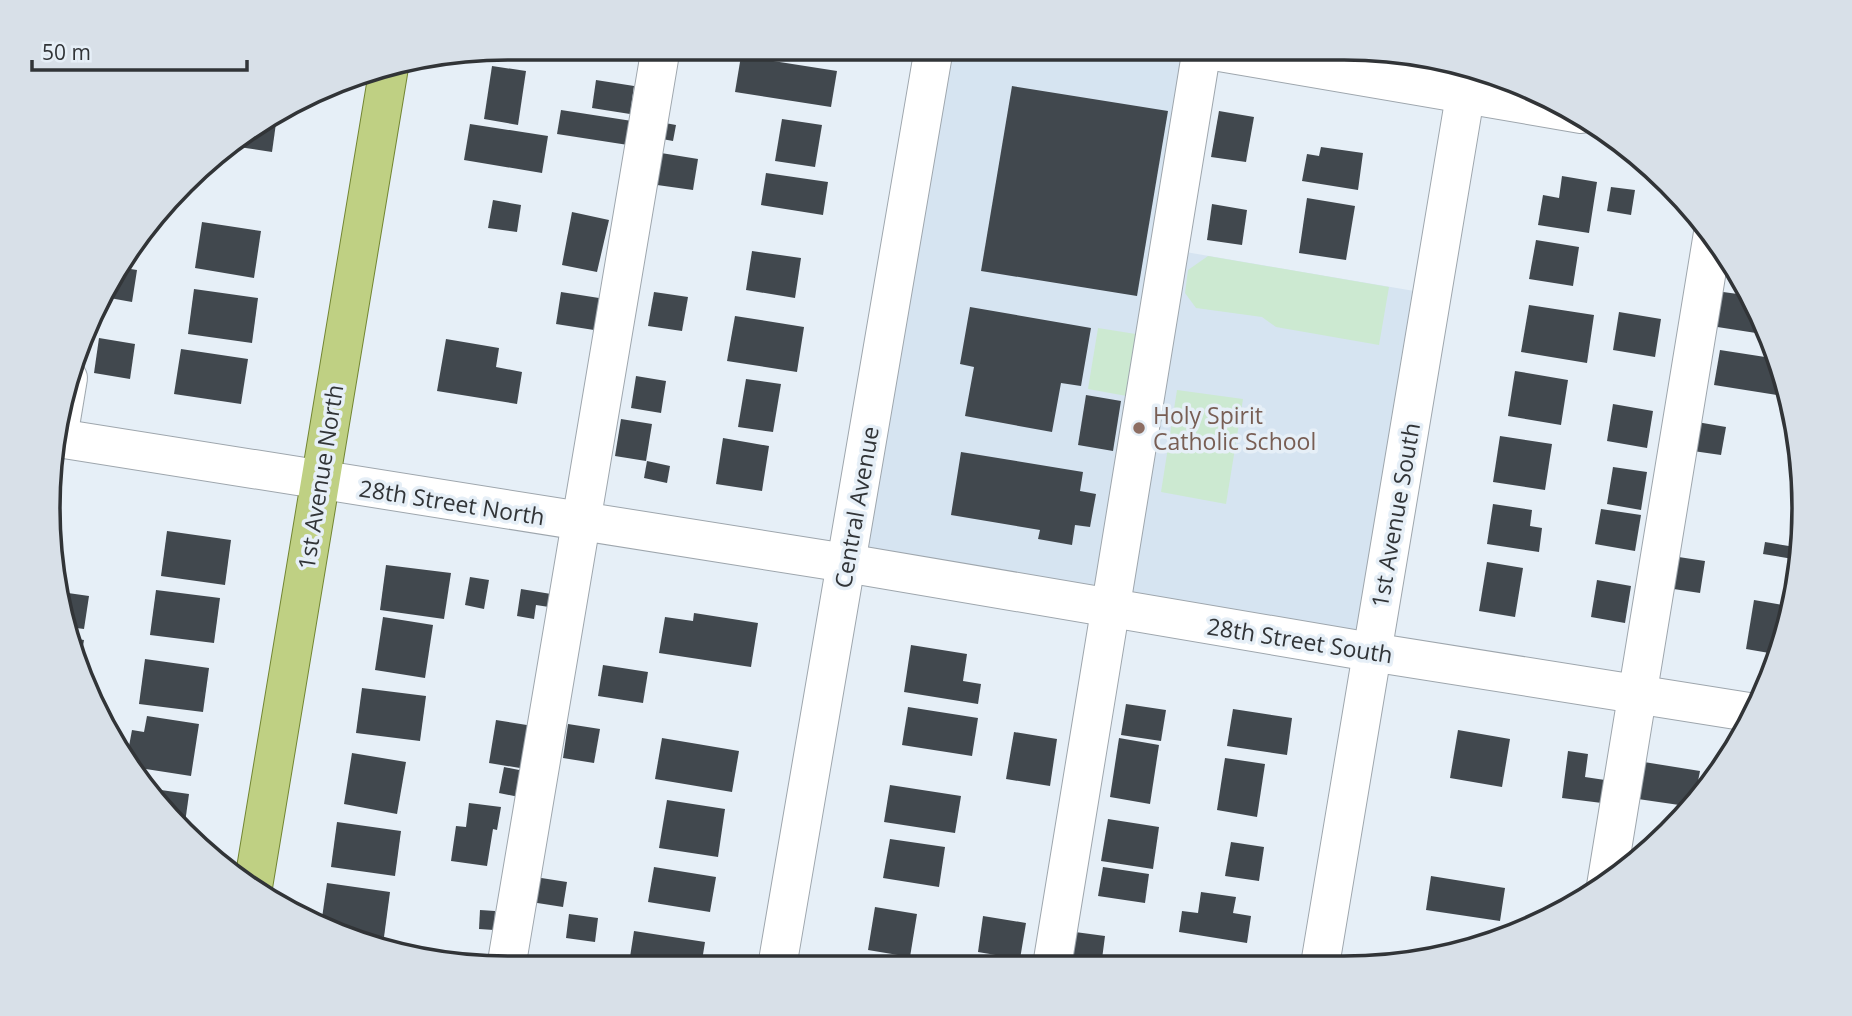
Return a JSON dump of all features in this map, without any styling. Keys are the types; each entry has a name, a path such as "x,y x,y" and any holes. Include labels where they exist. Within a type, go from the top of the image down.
{"main road":[{"name":"1st Avenue North","path":"254,878 387,76"}],"street":[{"path":"508,956 659,60"},
{"name":"Central Avenue","path":"779,956 932,60"},
{"path":"1054,956 1112,608 1198,60"},
{"path":"1300,60 1468,80 1519,95"},
{"name":"1st Avenue South","path":"1321,956 1468,80"},
{"path":"1609,870 1710,250"},
{"name":"28th Street North","path":"65,439 846,563"},
{"name":"28th Street South","path":"846,563 1371,652 1743,711"}],"shaded area":[{"name":"Holy Spirit Catholic School","path":"932,60 1194,60 1168,249 1432,294 1371,652 846,563"}],"green space":[{"path":"1208,256 1389,287 1379,345 1276,327 1262,317 1196,308 1185,293 1188,270"},
{"path":"1098,328 1142,335 1132,397 1088,389"},
{"path":"1177,390 1243,399 1226,504 1161,492"}],"building":[{"path":"740,60 767,60 837,71 831,107 735,92"},
{"path":"492,66 526,71 518,125 484,119"},
{"path":"596,80 634,86 630,114 592,108"},
{"path":"1012,86 1168,111 1137,296 981,271"},
{"path":"561,110 632,121 628,145 557,134"},
{"path":"1219,111 1254,117 1246,162 1211,157"},
{"path":"782,119 822,125 815,167 775,161"},
{"path":"665,123 676,125 673,141 662,139"},
{"path":"470,124 548,136 542,173 464,160"},
{"path":"276,125 272,152 241,147"},
{"path":"1321,147 1363,153 1358,190 1302,181 1307,154 1319,156"},
{"path":"655,152 698,159 693,190 650,184"},
{"path":"766,173 828,182 823,215 761,205"},
{"path":"1562,176 1597,182 1589,233 1538,225 1543,195 1559,198"},
{"path":"1611,187 1635,190 1631,215 1607,211"},
{"path":"1307,198 1355,206 1346,260 1299,253"},
{"path":"493,200 521,205 517,232 488,228"},
{"path":"1212,204 1247,210 1242,245 1207,240"},
{"path":"572,212 609,220 597,272 562,265"},
{"path":"202,222 261,231 254,278 195,268"},
{"path":"1536,240 1579,247 1573,286 1529,279"},
{"path":"752,251 801,258 795,298 746,290"},
{"path":"129,269 137,270 132,302 112,298"},
{"path":"194,289 258,298 252,343 188,334"},
{"path":"1716,291 1737,294 1756,332 1756,333 1711,326"},
{"path":"561,292 599,298 594,330 556,324"},
{"path":"654,292 688,297 682,331 648,326"},
{"path":"1529,305 1594,315 1587,363 1521,352"},
{"path":"970,307 1091,328 1081,386 1061,383 1052,432 965,416 974,367 960,364"},
{"path":"1619,312 1661,319 1655,357 1613,350"},
{"path":"735,316 804,327 797,372 727,361"},
{"path":"99,338 135,344 130,379 94,373"},
{"path":"446,339 499,348 496,367 522,372 517,404 437,391"},
{"path":"181,349 248,359 241,404 174,394"},
{"path":"1720,350 1766,357 1778,395 1714,385"},
{"path":"1515,371 1568,380 1561,425 1508,416"},
{"path":"636,376 666,381 661,413 631,408"},
{"path":"746,379 781,384 773,432 738,427"},
{"path":"1086,395 1121,401 1113,451 1078,445"},
{"path":"1613,404 1653,411 1647,448 1607,441"},
{"path":"621,419 652,424 646,461 615,456"},
{"path":"1697,422 1726,427 1721,455 1693,451"},
{"path":"1500,436 1552,444 1545,490 1493,482"},
{"path":"723,438 769,446 762,491 716,484"},
{"path":"961,452 1083,472 1080,491 1096,494 1090,527 1075,525 1072,545 1038,539 1040,530 951,515"},
{"path":"647,461 670,466 667,483 644,478"},
{"path":"1613,467 1647,472 1641,510 1607,504"},
{"path":"1493,504 1532,510 1530,526 1542,528 1539,552 1487,544"},
{"path":"1601,509 1641,515 1635,551 1595,544"},
{"path":"167,531 231,540 225,585 161,576"},
{"path":"1765,542 1791,546 1790,558 1763,554"},
{"path":"1672,556 1705,561 1700,593 1667,588"},
{"path":"1487,562 1523,568 1515,617 1479,611"},
{"path":"386,565 451,573 444,619 380,610"},
{"path":"470,577 489,580 484,609 465,605"},
{"path":"1597,580 1631,586 1625,623 1591,617"},
{"path":"521,589 551,594 549,607 536,605 534,619 517,616"},
{"path":"156,590 220,598 214,643 150,635"},
{"path":"68,593 89,596 84,629 76,628"},
{"path":"1754,600 1782,605 1769,653 1746,649"},
{"path":"694,613 758,623 751,667 659,653 665,617 693,621"},
{"path":"383,617 433,625 425,678 375,670"},
{"path":"911,645 967,654 963,681 981,684 978,704 904,692"},
{"path":"145,659 209,668 203,712 139,704"},
{"path":"603,665 648,672 643,703 598,696"},
{"path":"362,688 426,696 420,741 356,733"},
{"path":"1126,704 1166,710 1161,741 1121,735"},
{"path":"908,707 978,718 972,756 902,745"},
{"path":"1233,709 1292,718 1287,755 1227,746"},
{"path":"147,716 199,724 191,776 143,769 129,747 132,730 144,732"},
{"path":"496,720 533,726 526,769 489,763"},
{"path":"568,724 600,729 594,763 563,758"},
{"path":"1458,730 1510,739 1502,787 1450,778"},
{"path":"1014,732 1057,739 1050,786 1006,779"},
{"path":"662,738 739,751 732,792 655,779"},
{"path":"1119,738 1159,745 1150,804 1110,797"},
{"path":"1568,751 1588,754 1585,777 1605,780 1602,803 1562,798"},
{"path":"352,753 406,762 397,814 344,804"},
{"path":"1225,758 1265,764 1257,817 1217,810"},
{"path":"1644,762 1700,771 1697,784 1680,805 1638,799"},
{"path":"504,767 524,771 519,797 499,793"},
{"path":"890,785 961,796 955,833 884,822"},
{"path":"159,790 189,794 185,819"},
{"path":"667,800 725,809 718,857 659,848"},
{"path":"469,803 501,807 497,830 493,829 487,866 451,861 456,826 466,827"},
{"path":"1108,819 1159,827 1153,869 1101,861"},
{"path":"337,822 401,831 395,876 331,867"},
{"path":"890,839 945,847 939,887 883,878"},
{"path":"1231,842 1264,847 1259,881 1225,876"},
{"path":"654,867 716,877 710,912 648,902"},
{"path":"1103,867 1149,874 1145,903 1098,896"},
{"path":"1431,876 1505,888 1500,921 1426,910"},
{"path":"535,877 567,882 563,907 531,902"},
{"path":"327,883 390,892 384,937 364,933 322,916"},
{"path":"1201,892 1236,897 1233,913 1251,916 1247,943 1179,932 1182,911 1198,913"},
{"path":"875,907 917,914 910,956 868,950"},
{"path":"480,910 495,911 494,930 479,929"},
{"path":"569,914 598,918 595,942 566,938"},
{"path":"983,916 1026,923 1020,956 978,952"},
{"path":"634,931 705,942 703,956 630,956"},
{"path":"1075,932 1105,936 1102,956 1071,956"}],"place":[{"name":"Holy Spirit Catholic School","path":"1139,428"}]}
